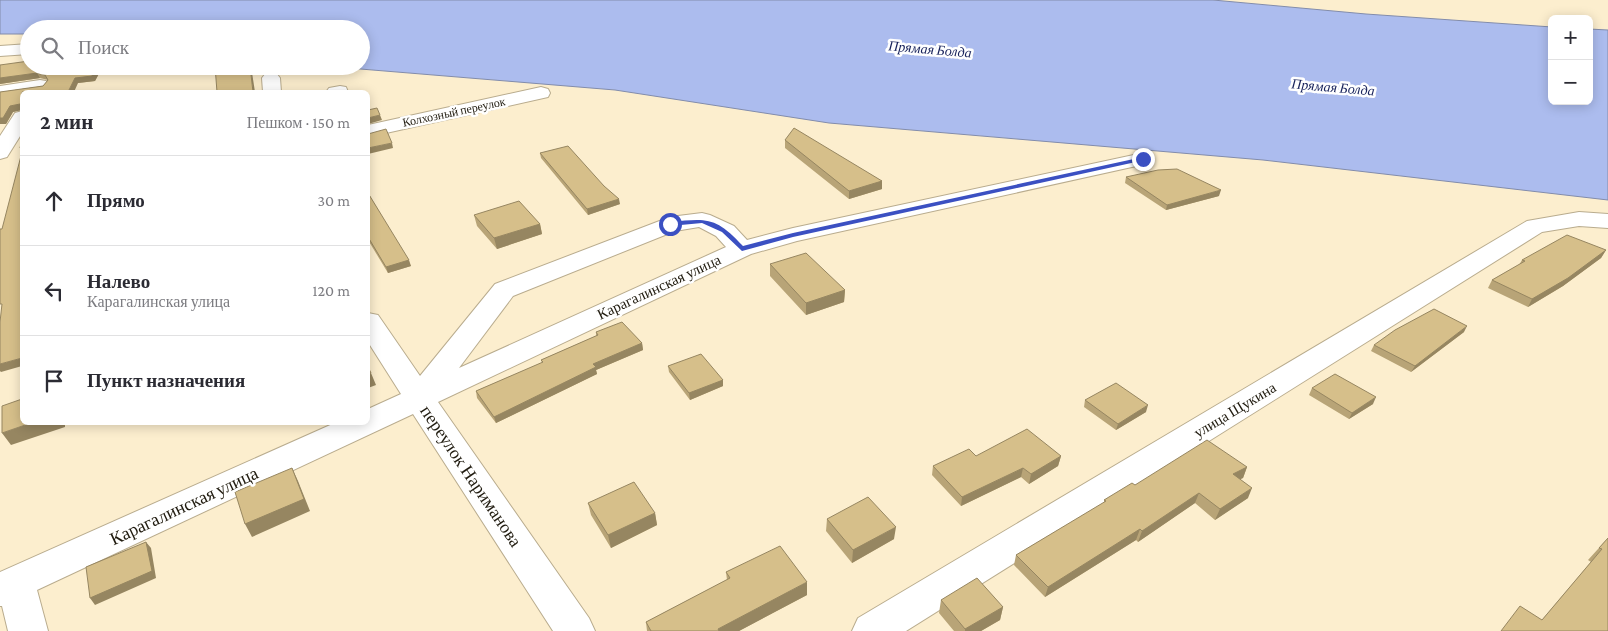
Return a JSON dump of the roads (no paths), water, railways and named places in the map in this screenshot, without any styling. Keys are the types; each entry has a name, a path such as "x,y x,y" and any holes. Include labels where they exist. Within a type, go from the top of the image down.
{"street":[{"path":"0,51 20,50"},
{"path":"0,91 41,84"},
{"name":"Колхозный переулок","path":"370,131 541,93"},
{"path":"5,160 20,122"},
{"name":"Карагалинская улица","path":"370,421 742,248 793,235 1143,159"},
{"name":"улица Щукина","path":"872,631 1535,226 1579,219 1608,221"},
{"path":"419,399 504,290 670,224 702,220 725,231 742,248"},
{"name":"переулок Нариманова","path":"370,324 575,631"},
{"name":"Карагалинская улица","path":"8,586 360,425"},
{"path":"8,586 28,631"}],"water":[{"name":"Прямая Болда","path":"0,0 1213,0 1366,14 1548,27 1548,105 1593,105 1593,29 1608,30 1608,200 1263,160 829,123 615,90 370,70 370,20 20,20 20,34 0,34"}]}
